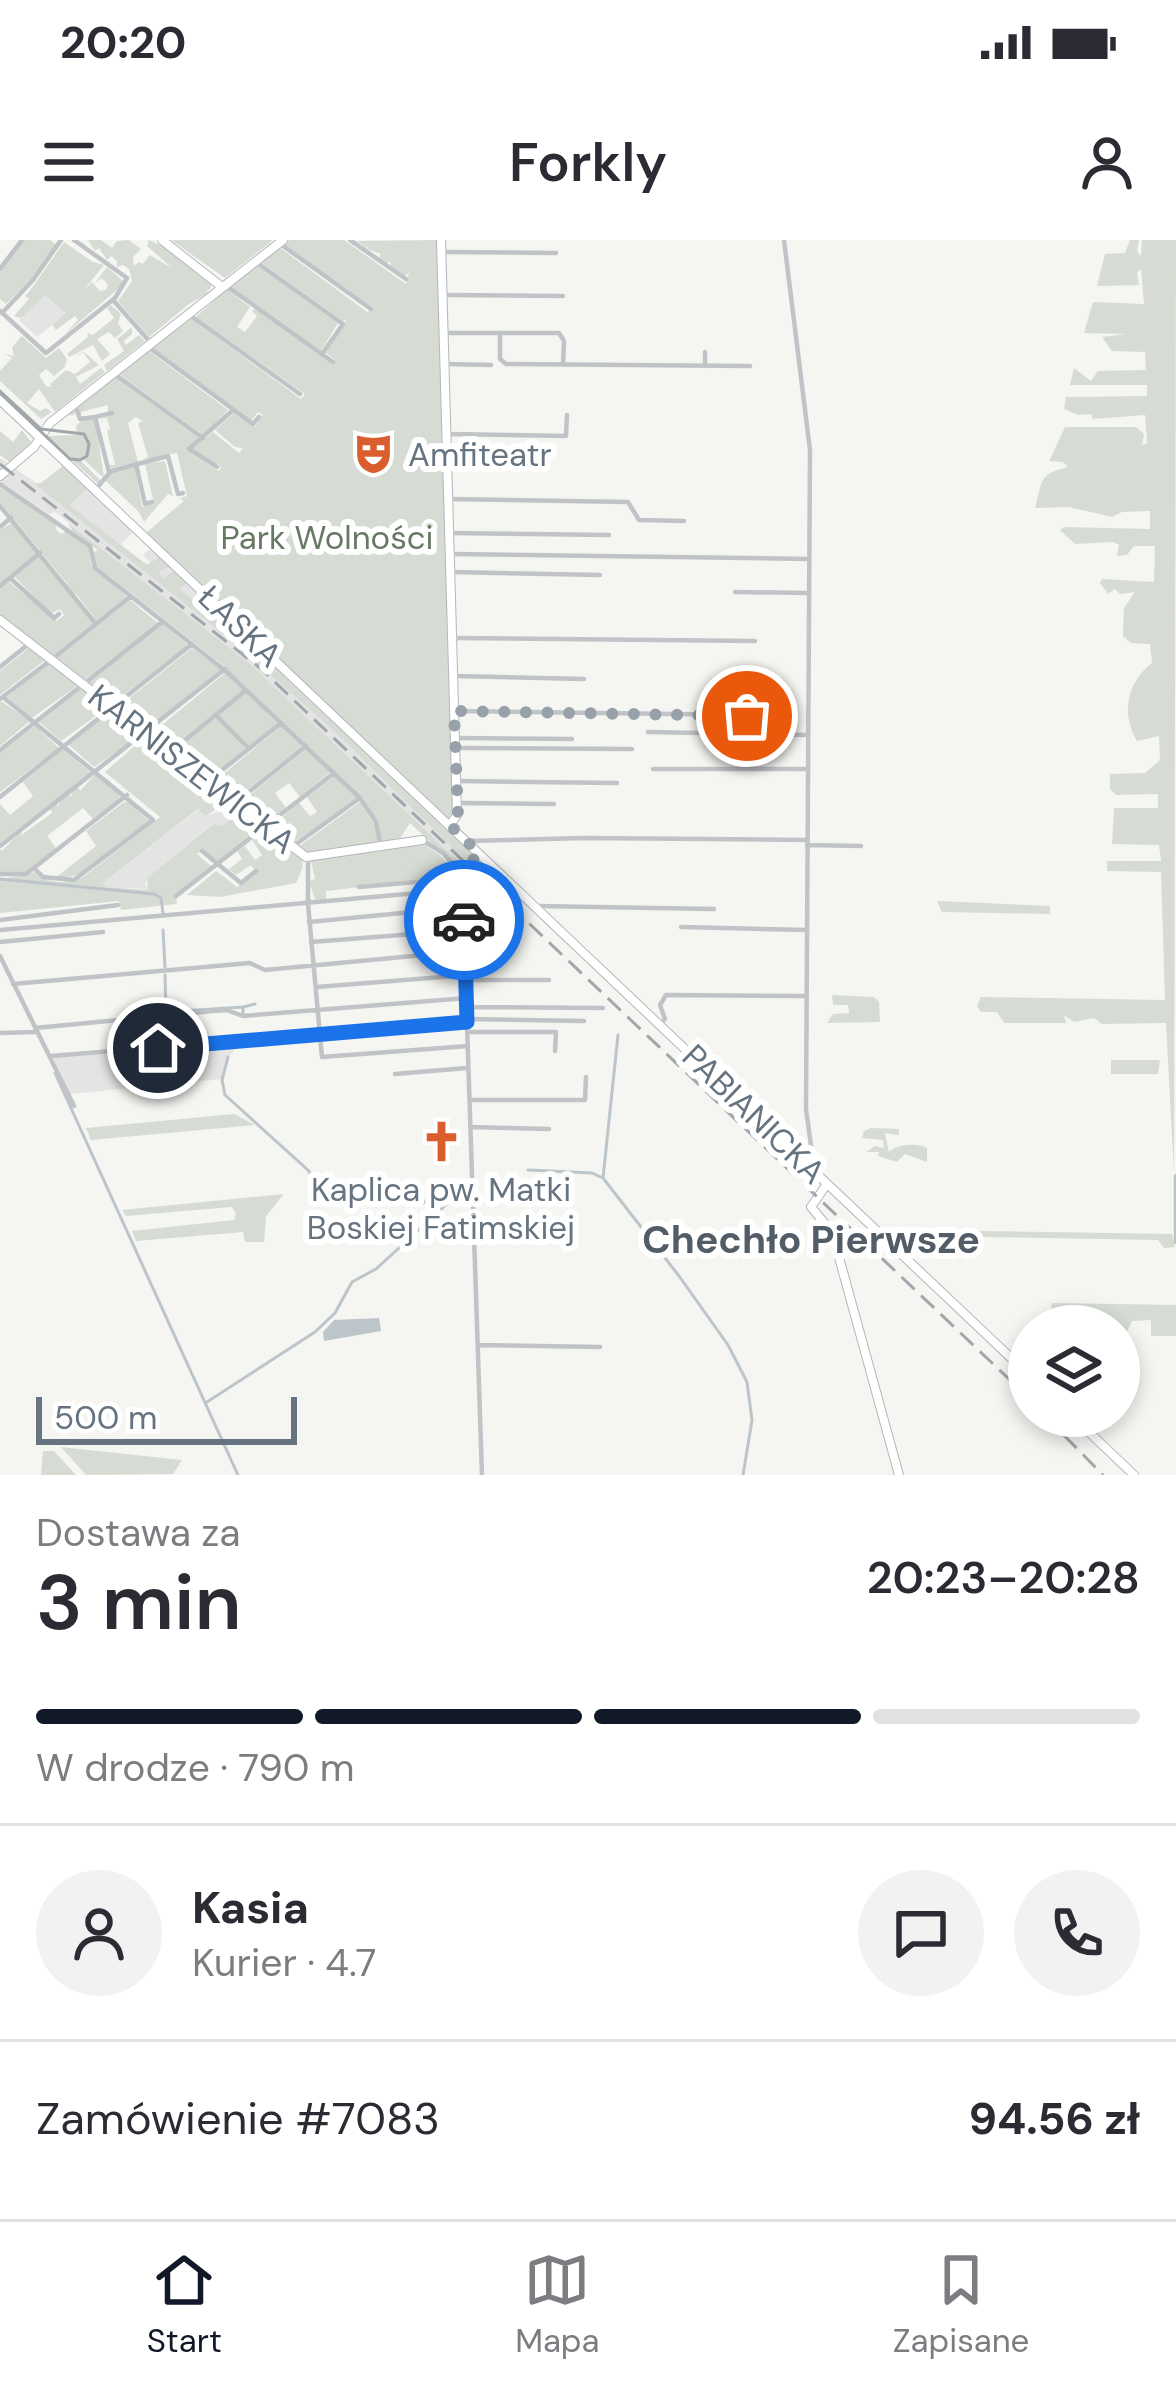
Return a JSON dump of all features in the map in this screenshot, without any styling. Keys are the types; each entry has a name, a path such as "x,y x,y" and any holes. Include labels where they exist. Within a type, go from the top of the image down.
{"street":[{"path":"0,269 22,240"},
{"path":"58,241 1,312 46,353 113,300 128,280 74,240"},
{"path":"162,240 333,362"},
{"path":"350,240 406,279"},
{"path":"441,240 457,782 457,817 450,825"},
{"path":"784,240 810,450 806,1120 814,1171"},
{"path":"371,309 281,242 74,404 0,480 90,546 93,565 225,669 334,772 376,822 381,846"},
{"path":"441,252 556,253"},
{"path":"256,261 343,323 322,354"},
{"path":"442,295 563,296"},
{"path":"113,300 149,344 232,411 254,424 259,417"},
{"path":"188,314 300,394"},
{"path":"443,333 559,333 564,340 563,364"},
{"path":"500,334 500,359 506,364 750,367"},
{"path":"705,352 705,366"},
{"path":"445,364 491,365"},
{"path":"113,373 203,438"},
{"name":"ŁASKA","path":"0,400 479,853"},
{"path":"74,404 80,419 112,413"},
{"path":"217,467 189,449 232,411"},
{"path":"447,434 566,436 567,415"},
{"path":"95,417 110,472"},
{"path":"96,490 110,472 168,456 178,494 183,493"},
{"path":"136,464 145,504 152,502"},
{"path":"448,499 628,502 639,520 684,521"},
{"path":"0,506 97,624"},
{"path":"0,527 11,518"},
{"path":"449,533 609,535"},
{"path":"0,586 40,553"},
{"path":"450,554 809,560"},
{"path":"451,572 600,575"},
{"path":"10,578 54,618 59,614"},
{"path":"735,592 808,593"},
{"path":"34,868 38,875 52,880 74,880 153,820 2,698 130,597"},
{"name":"KARNISZEWICKA","path":"0,620 308,858 422,840 443,854 462,876"},
{"path":"0,750 162,622"},
{"path":"453,638 755,641"},
{"path":"0,667 30,644"},
{"path":"0,797 192,644"},
{"path":"0,846 225,669"},
{"path":"454,676 584,679"},
{"path":"170,752 246,690"},
{"path":"454,711 747,716 756,721"},
{"path":"216,715 249,748"},
{"path":"208,782 281,723"},
{"path":"648,732 807,735"},
{"path":"456,743 572,739"},
{"path":"456,743 632,749"},
{"path":"236,803 306,746"},
{"path":"653,769 807,769"},
{"path":"176,896 334,772"},
{"path":"457,782 616,783"},
{"path":"0,874 13,877 34,868 127,795"},
{"path":"292,847 360,798"},
{"path":"457,803 554,804"},
{"path":"467,841 642,839 862,846"},
{"path":"202,851 241,883 256,871"},
{"path":"479,853 462,876 482,1475"},
{"name":"PABIANICKA","path":"479,853 1008,1355"},
{"path":"308,858 322,1057 468,1046"},
{"path":"359,887 462,876"},
{"path":"0,930 463,890"},
{"path":"0,920 118,905"},
{"path":"536,906 715,909"},
{"path":"309,922 464,907"},
{"path":"680,927 806,930"},
{"path":"311,942 465,930"},
{"path":"0,942 103,932"},
{"path":"13,983 250,963 266,970 505,949"},
{"path":"0,956 3,971 74,1106"},
{"path":"315,987 467,977 549,980"},
{"path":"660,1024 665,1019 660,1005 666,995 806,996"},
{"path":"0,1033 28,1035 36,1030 227,1010 243,1016 467,998"},
{"path":"467,1007 603,1008"},
{"path":"51,1056 467,1020 584,1021"},
{"path":"468,1032 556,1032 555,1051"},
{"path":"395,1074 469,1068"},
{"path":"470,1100 585,1100 586,1077"},
{"path":"471,1127 549,1129"},
{"path":"1176,1176 1176,1242"},
{"path":"827,1184 811,1207 834,1236 899,1475"},
{"path":"424,1202 473,1194"},
{"path":"478,1346 600,1347"},
{"path":"1094,1437 1134,1475"}],"shaded area":[{"path":"45,294 67,313 37,337 19,320"},
{"path":"0,458 68,505 90,488 135,530 120,545 148,565 143,555 150,549 158,552 175,568 165,577 186,583 208,598 204,600 474,868 470,872 458,863 224,645 55,512 49,514 0,481"},
{"path":"230,806 235,809 232,817 222,827 212,824 147,878 149,889 102,884 199,809 206,816"},
{"path":"239,1043 225,1062 221,1079 70,1094 53,1057"},
{"path":"379,1318 381,1331 324,1341 323,1332 334,1320"}],"green space":[{"path":"23,240 51,240 56,245 6,304 0,299 0,273"},
{"path":"88,240 101,240 112,248 117,241 129,240 141,249 133,257 134,266 150,255 172,268 147,246 149,240 160,245 159,240 211,281 206,292 210,292 149,337 118,301 132,281 129,269 117,267 111,256 107,260"},
{"path":"171,240 273,240 225,278"},
{"name":"Park Wolności","path":"344,240 406,284 409,273 405,276 391,261 357,241 439,240 456,816 449,820 146,533 187,496 177,453 142,460 148,457 138,423 143,421 135,417 128,423 138,462 111,468 115,465 110,429 107,418 102,419 103,424 101,419 108,417 108,405 81,412 81,416 77,410 73,416 67,414 115,377 199,438 186,450 218,471 218,463 213,466 192,449 213,432 239,453 243,448 215,430 235,412 255,427 263,415 258,412 251,421 151,349 190,318 301,399 305,394 196,317 227,289 250,307 237,327 245,332 257,316 255,309 333,364 335,360 325,352 347,319 343,321 262,263 279,247 367,312 374,308 283,244"},
{"path":"1130,240 1139,240 1141,256 1142,240 1176,240 1174,1173 1166,1023 1102,1024 1094,1018 1074,1022 1064,1015 1066,1023 1004,1023 997,1012 981,1012 977,1006 981,997 1165,1000 1161,872 1107,871 1107,861 1161,861 1159,845 1112,844 1114,808 1158,808 1158,794 1116,795 1110,789 1110,774 1145,773 1160,760 1159,736 1137,741 1128,710 1136,680 1152,663 1150,644 1131,643 1123,636 1124,608 1135,592 1120,594 1115,589 1108,594 1100,583 1102,579 1154,582 1155,546 1134,546 1127,555 1117,556 1119,545 1113,542 1075,544 1060,530 1150,529 1150,511 1112,517 1069,507 1035,508 1044,479 1068,467 1049,461 1065,427 1136,427 1144,434 1142,445 1147,443 1145,415 1093,419 1091,414 1064,409 1066,397 1147,396 1147,385 1070,385 1074,368 1091,381 1098,371 1146,370 1145,352 1112,351 1102,337 1126,334 1084,333 1093,302 1144,304 1141,269 1139,285 1097,286 1105,254 1125,253"},
{"path":"64,242 104,265 83,291 92,282 100,291 106,290 102,278 95,283 107,267 125,283 64,335 78,320 75,316 56,330 52,325 66,313 45,295 21,318 14,316 29,299 25,296 9,311 29,292"},
{"path":"257,265 338,323 321,351 231,287"},
{"path":"111,305 121,314 118,323 123,331 115,338 109,332 97,339 110,354 102,361 104,365 124,351 117,339 132,327 126,345 139,335 145,341 107,371 93,345 69,357 87,333 93,335 114,318 107,308"},
{"path":"22,336 46,358 59,348 67,359 54,376 46,369 39,375 46,386 52,387 66,370 75,374 90,362 83,352 75,358 83,351 99,365 76,377 80,384 101,368 105,372 55,412 39,389 27,403 52,412 41,419 0,381 0,371 12,358 5,354 14,356 12,347"},
{"path":"149,351 228,410 203,435 119,374"},
{"path":"82,417 94,418 96,423 104,478 80,460 101,481 98,484 46,436 77,435"},
{"path":"22,430 31,442 11,463 0,455 0,431 13,442"},
{"path":"165,461 173,496 168,494 144,522 105,480 113,471 135,467 142,507 154,504 145,464"},
{"path":"63,466 94,491 87,490 69,505 147,565 158,558 158,552 172,566 158,572 164,578 176,568 184,575 182,579 203,595 186,583 179,589 221,622 224,619 206,598 470,851 468,863 333,730 239,647 35,484"},
{"path":"0,487 58,525 55,528 61,534 66,531 89,547 91,565 127,597 97,621 76,594 72,596 93,624 52,656 0,616 0,588 8,581 57,621 64,615 60,609 51,614 13,575 39,555 74,592 0,502"},
{"path":"12,523 38,553 0,584 0,530"},
{"path":"68,523 250,664 464,867 458,868 410,823 399,840 382,843 378,822 361,796 224,666 94,564 93,553 98,550"},
{"path":"130,600 158,623 83,681 57,661 57,658"},
{"path":"162,624 187,644 184,648 112,704 86,684"},
{"path":"30,647 45,660 0,695 0,671"},
{"path":"192,648 219,672 147,730 117,708"},
{"path":"50,662 78,685 32,718 7,697"},
{"path":"225,673 243,690 171,749 151,734"},
{"path":"82,687 107,708 61,741 39,722"},
{"path":"246,692 277,723 249,747 218,714"},
{"path":"0,702 30,721 0,746"},
{"path":"111,711 139,736 94,767 68,744"},
{"path":"217,717 245,749 209,779 173,751"},
{"path":"35,726 59,748 0,792 0,751"},
{"path":"281,726 300,748 235,799 214,782"},
{"path":"145,737 233,804 225,803 206,816 198,809 103,883 105,887 148,890 147,878 213,824 222,826 233,817 238,820 242,815 236,807 261,826 258,830 218,861 203,850 197,854 211,866 176,894 177,904 121,910 119,901 0,913 0,879 17,876 0,873 0,849 24,828 20,836 52,813 50,808 59,807 59,801 69,794 72,797 71,792 78,787 80,791 95,774 119,799 93,819 83,808 47,836 56,848 27,875 34,872 57,882 82,878 160,817 105,772"},
{"path":"63,749 91,773 0,843 0,804 10,815 33,796 23,782"},
{"path":"306,749 330,772 300,797 289,783 275,793 286,808 267,823 240,803"},
{"path":"334,776 357,798 354,801 293,843 271,827 299,803 310,816 317,812 307,797"},
{"path":"124,802 150,822 93,867 55,878 96,846 86,831"},
{"path":"360,802 374,824 379,844 326,854 298,847"},
{"path":"259,835 264,842 273,835 302,858 296,883 220,897 187,895 216,871 237,887 256,872 251,865 236,875 229,869 242,859 237,851 245,846 255,860 262,855 252,840"},
{"path":"422,843 458,876 326,891 326,901 310,902 315,900 309,881 315,879 311,861"},
{"path":"937,901 1050,906 1050,914 942,912"},
{"path":"832,995 874,997 879,1002 880,1022 827,1023 833,1014 849,1013 848,1005 833,1005"},
{"path":"1111,1060 1160,1060 1158,1074 1111,1074"},
{"path":"234,1114 255,1125 91,1140 86,1128"},
{"path":"871,1128 899,1129 899,1135 885,1133 889,1152 906,1145 923,1146 927,1162 905,1154 897,1162 878,1156 879,1152 866,1152 875,1146 884,1148 883,1140 862,1138"},
{"path":"284,1194 266,1216 264,1242 245,1242 243,1232 136,1241 132,1231 234,1220 236,1214 232,1207 126,1216 122,1210"},
{"path":"978,1231 1172,1234 1175,1247 1164,1248 1158,1240 983,1237 975,1251"},
{"path":"1052,1303 1176,1305 1176,1336 1151,1336 1151,1320 1140,1321 1140,1305"},
{"path":"61,1447 182,1460 173,1474 86,1475"},
{"path":"43,1451 54,1451 76,1475 41,1475"}],"waterway":[{"path":"0,879 154,894 161,898 163,913"},
{"path":"163,930 165,967"},
{"path":"165,975 166,1012 243,1007"},
{"path":"243,1015 243,1007 255,1004"},
{"path":"618,1035 603,1178 728,1345 747,1382 752,1420 743,1475"},
{"path":"228,1057 222,1080 225,1095 309,1171 319,1197 327,1204 369,1201"},
{"path":"55,1073 238,1475"},
{"path":"528,1170 592,1173 603,1178"},
{"path":"207,1402 315,1332 335,1313 352,1282 376,1269 448,1203"}],"tram line":[{"path":"0,391 41,429 84,434 89,444 87,456 70,459 0,393"}],"railway":[{"path":"0,464 260,668 1008,1378"},
{"path":"1066,1437 1103,1475"}],"way so far":[{"path":"464,920 462,873 479,853 450,825 458,815 454,711 747,716"}],"place":[{"name":"Amfiteatr","path":"374,454"},
{"name":"Kaplica pw. Matki Boskiej Fatimskiej","path":"441,1141"}],"district":[{"name":"Chechło Pierwsze","path":"811,1239"}],"route":[{"path":"158,1048 467,1022 464,920"}]}
